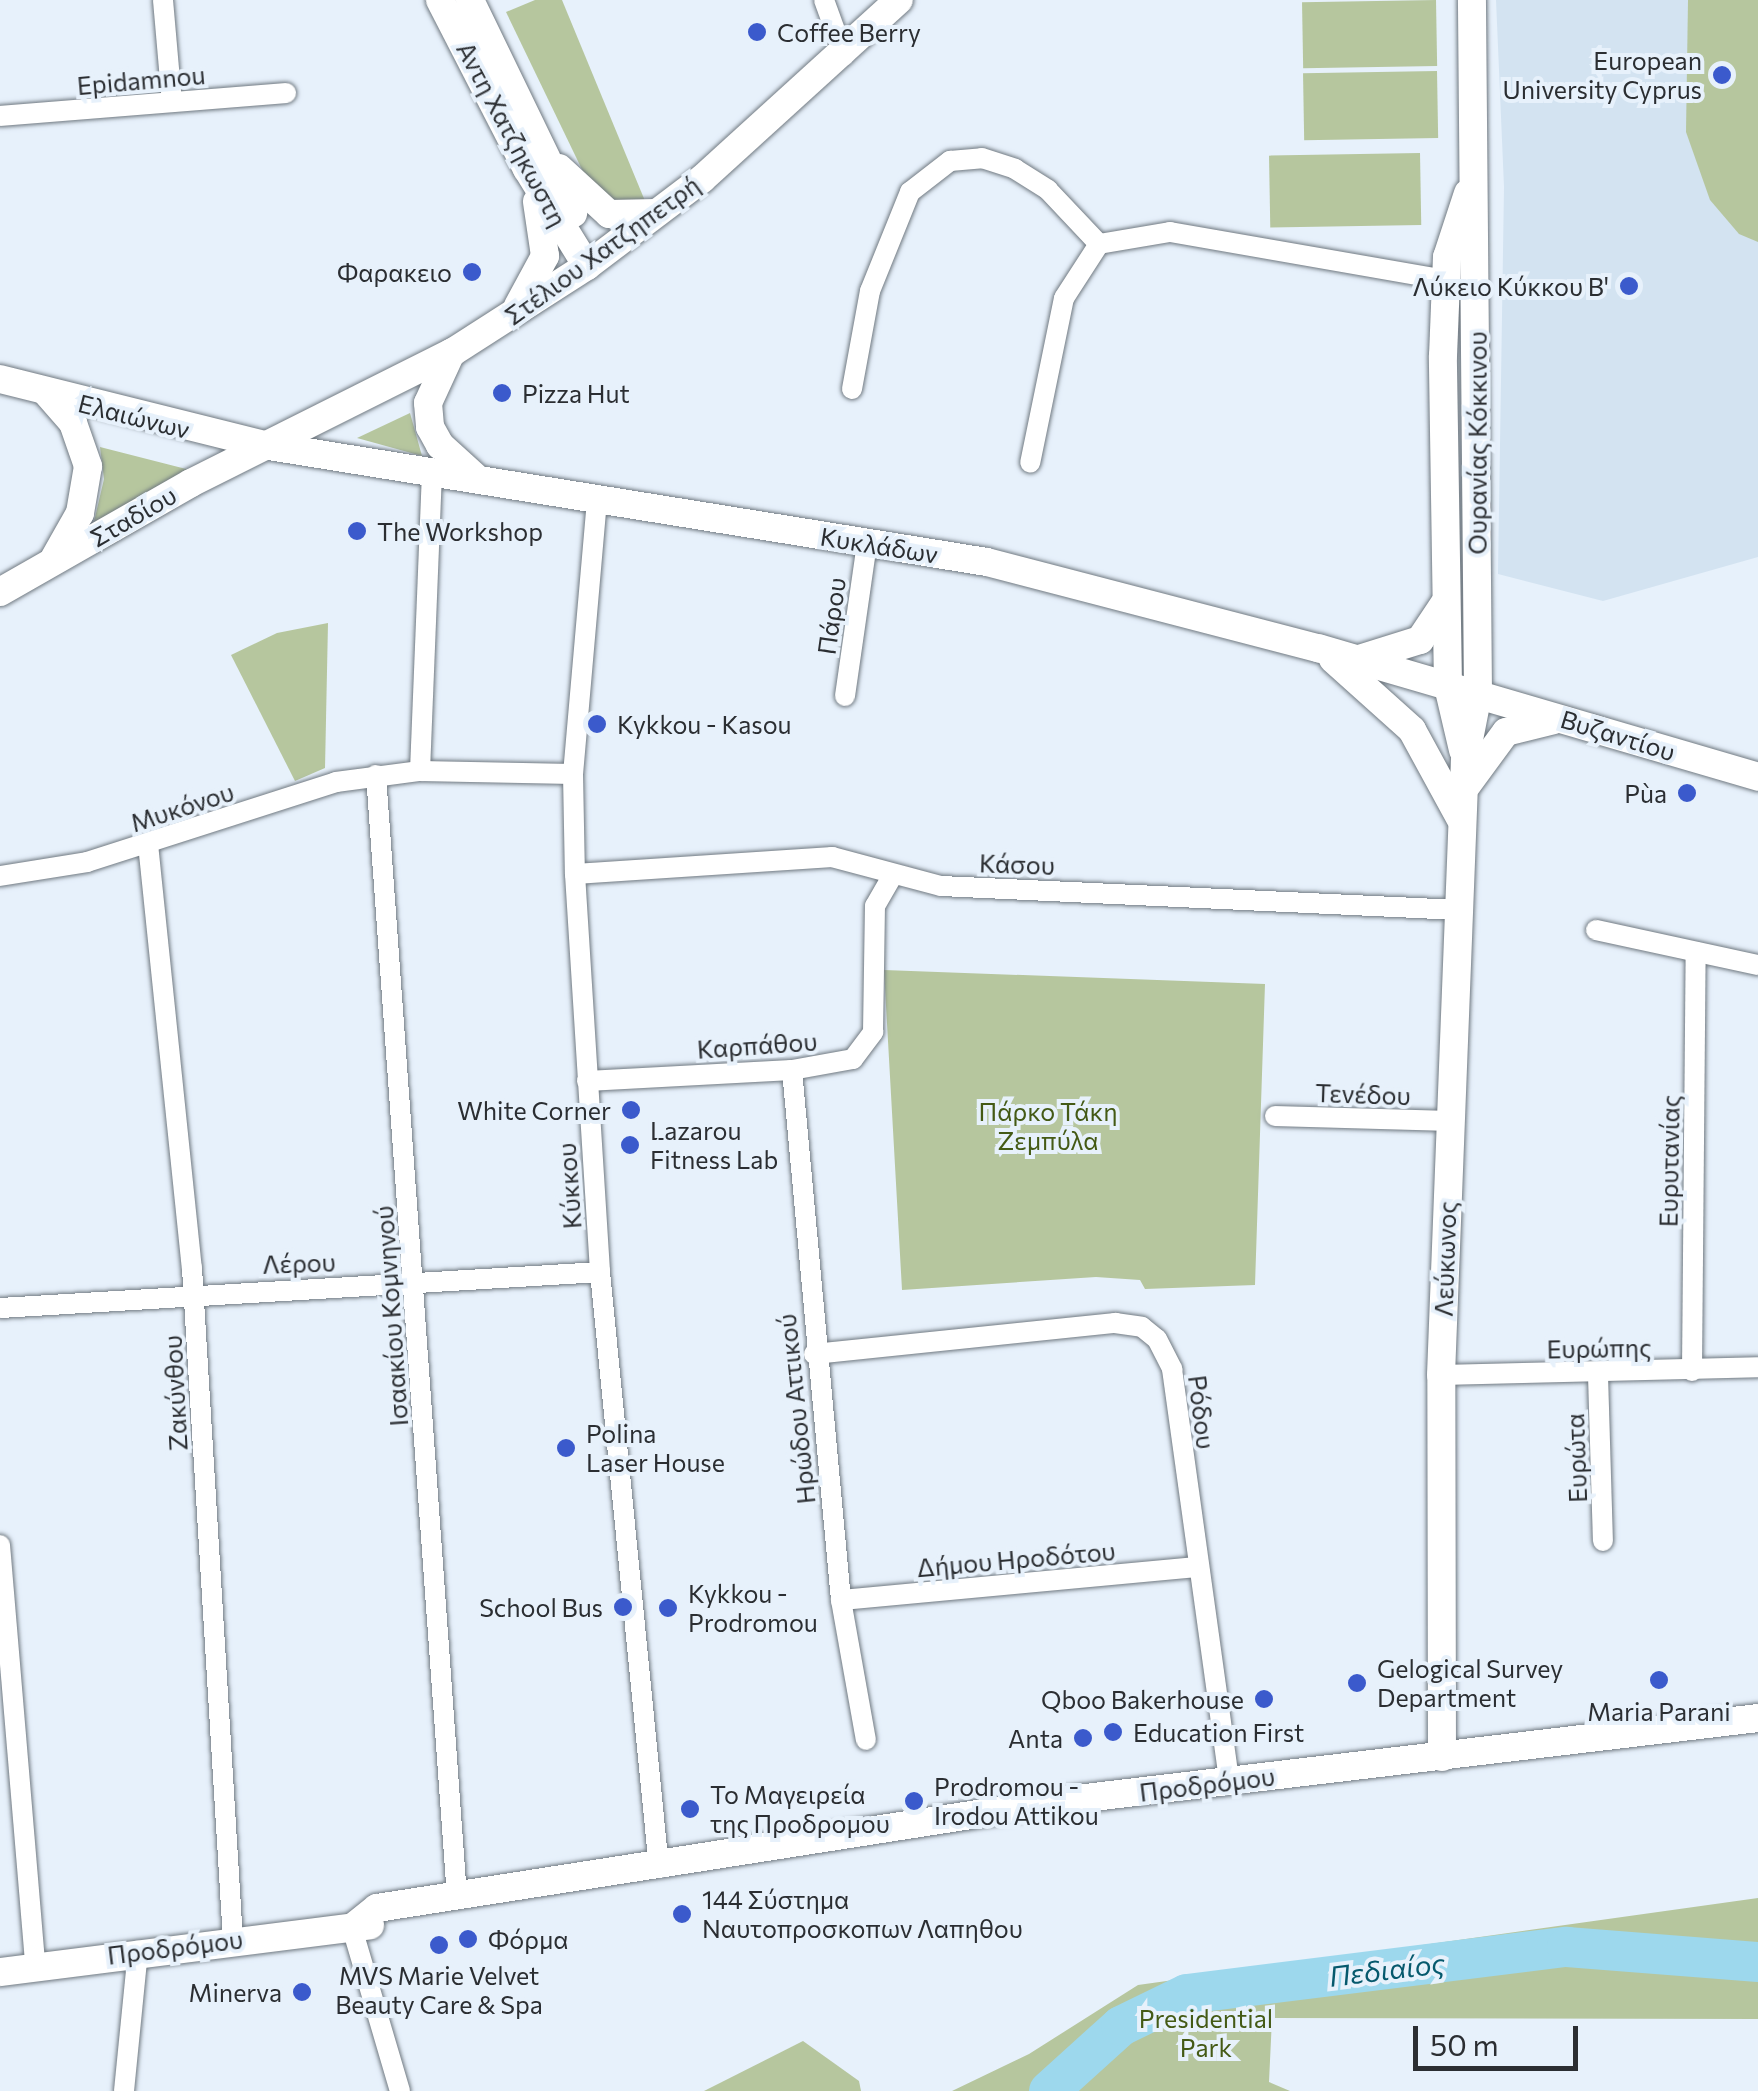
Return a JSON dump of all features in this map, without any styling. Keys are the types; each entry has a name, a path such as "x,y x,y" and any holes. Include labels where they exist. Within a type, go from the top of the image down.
{"main road":[{"name":"Αντη Χατζηκωστη","path":"440,0 592,262"},
{"name":"Αντη Χατζηκωστη","path":"470,0 534,159"},
{"name":"Στέλιου Χατζηπετρή","path":"269,446 450,353 592,262 669,206 844,55 899,0"},
{"name":"Ουρανίας Κόκκινου","path":"1472,0 1469,192 1478,276 1478,694"},
{"path":"534,159 609,214 643,217 669,206"},
{"path":"508,318 545,256 534,159"},
{"name":"Ουρανίας Κόκκινου","path":"1448,686 1444,603 1445,280 1469,192"},
{"path":"450,353 428,403 430,427 440,445 475,477"},
{"name":"Ελαιώνων","path":"0,378 46,393 269,446"},
{"path":"46,393 73,423 88,466 80,513 52,562"},
{"name":"Κυκλάδων","path":"269,446 987,562 1478,694"},
{"name":"Σταδίου","path":"0,592 269,446"},
{"path":"1355,659 1420,640 1444,603"},
{"path":"1318,648 1412,730 1463,824"},
{"name":"Λεύκωνος","path":"1448,686 1465,760"},
{"name":"Βυζαντίου","path":"1478,694 1758,777"},
{"name":"Λεύκωνος","path":"1442,1757 1441,1375 1465,760 1478,694"},
{"path":"1464,791 1506,732 1565,720"},
{"name":"Προδρόμου","path":"352,1928 377,1908 659,1868 1060,1801 1758,1718"},
{"name":"Προδρόμου","path":"0,1972 352,1928 628,1883 659,1868"}],"street":[{"path":"163,0 172,102"},
{"path":"824,0 844,55"},
{"name":"Epidamnou","path":"0,116 286,93"},
{"path":"852,389 870,291 902,205 938,166 969,158 1015,170 1048,190 1099,244"},
{"path":"1030,463 1064,298 1099,244 1170,232 1445,280"},
{"path":"420,771 432,471"},
{"name":"Κύκκου","path":"598,500 573,774 576,874 600,1272 659,1868"},
{"name":"Πάρου","path":"845,696 868,543"},
{"path":"376,775 420,771 573,774"},
{"name":"Μυκόνου","path":"0,876 148,844 336,782 376,775"},
{"name":"Ισαακίου Κομνηνού","path":"376,775 457,1898"},
{"name":"Ζακύνθου","path":"148,844 194,1293 233,1940"},
{"name":"Κάσου","path":"576,874 832,857 941,886 1460,910"},
{"name":"Καρπάθου","path":"587,1080 792,1070 841,1063 864,1052 874,1021 875,906 893,875"},
{"path":"1596,930 1758,965"},
{"name":"Ευρυτανίας","path":"1692,1370 1696,952"},
{"name":"Ηρώδου Αττικού","path":"792,1070 814,1354 841,1600 866,1740"},
{"name":"Τενέδου","path":"1275,1116 1450,1122"},
{"name":"Λέρου","path":"0,1308 194,1293 600,1272"},
{"name":"Ρόδου","path":"814,1354 1116,1323 1142,1327 1163,1347 1172,1370 1228,1781"},
{"name":"Ευρώπης","path":"1441,1375 1598,1375 1758,1367"},
{"name":"Ευρώτα","path":"1598,1375 1603,1540"},
{"path":"0,1545 36,1966"},
{"name":"Δήμου Ηροδότου","path":"841,1600 1196,1567"},
{"path":"352,1928 400,2091"},
{"path":"124,2091 138,1952"}],"shaded area":[{"name":"Λύκειο Κύκκου Β'","path":"1496,0 1758,0 1758,557 1603,601 1498,574 1504,187"}],"green space":[{"path":"535,0 562,0 645,201 623,208 588,182 506,12"},
{"path":"1436,0 1437,66 1303,68 1302,2"},
{"name":"European University Cyprus","path":"1688,0 1758,0 1758,242 1739,234 1710,200 1686,132"},
{"path":"1437,71 1438,138 1304,140 1303,73"},
{"path":"1420,153 1421,225 1270,228 1269,156"},
{"path":"410,413 422,456 357,438"},
{"path":"100,447 190,470 93,526 104,479"},
{"path":"328,623 325,768 295,781 231,655 277,633"},
{"name":"Πάρκο Τάκη Ζεμπύλα","path":"884,970 1265,984 1255,1285 1145,1289 1140,1280 1096,1277 902,1290"},
{"name":"Presidential Park","path":"1758,1898 1758,2019 1272,2018 1269,2082 1290,2091 952,2091 1029,2054 1138,1985"},
{"path":"803,2041 859,2081 861,2091 704,2091"}],"waterway":[{"name":"Πεδιαίος","path":"1049,2091 1121,2026 1187,1994 1567,1947 1758,1962"}],"place":[{"name":"Coffee Berry","path":"757,32"},
{"name":"European University Cyprus","path":"1722,75"},
{"name":"Φαρακειο","path":"472,272"},
{"name":"Λύκειο Κύκκου Β'","path":"1629,286"},
{"name":"Pizza Hut","path":"502,393"},
{"name":"The Workshop","path":"357,531"},
{"name":"Kykkou - Kasou","path":"597,724"},
{"name":"Pùa","path":"1687,793"},
{"name":"White Corner","path":"631,1110"},
{"name":"Lazarou Fitness Lab","path":"630,1145"},
{"name":"Polina Laser House","path":"566,1448"},
{"name":"School Bus","path":"623,1607"},
{"name":"Kykkou - Prodromou","path":"668,1608"},
{"name":"Maria Parani","path":"1659,1680"},
{"name":"Gelogical Survey Department","path":"1357,1683"},
{"name":"Qboo Bakerhouse","path":"1264,1699"},
{"name":"Education First","path":"1113,1732"},
{"name":"Anta","path":"1083,1738"},
{"name":"Prodromou - Irodou Attikou","path":"914,1801"},
{"name":"Το Μαγειρεία της Προδρομου","path":"690,1809"},
{"name":"144 Σύστημα Ναυτοπροσκοπων Λαπηθου","path":"682,1914"},
{"name":"Φόρμα","path":"468,1939"},
{"name":"MVS Marie Velvet Beauty Care & Spa","path":"439,1945"},
{"name":"Minerva","path":"302,1992"}]}
